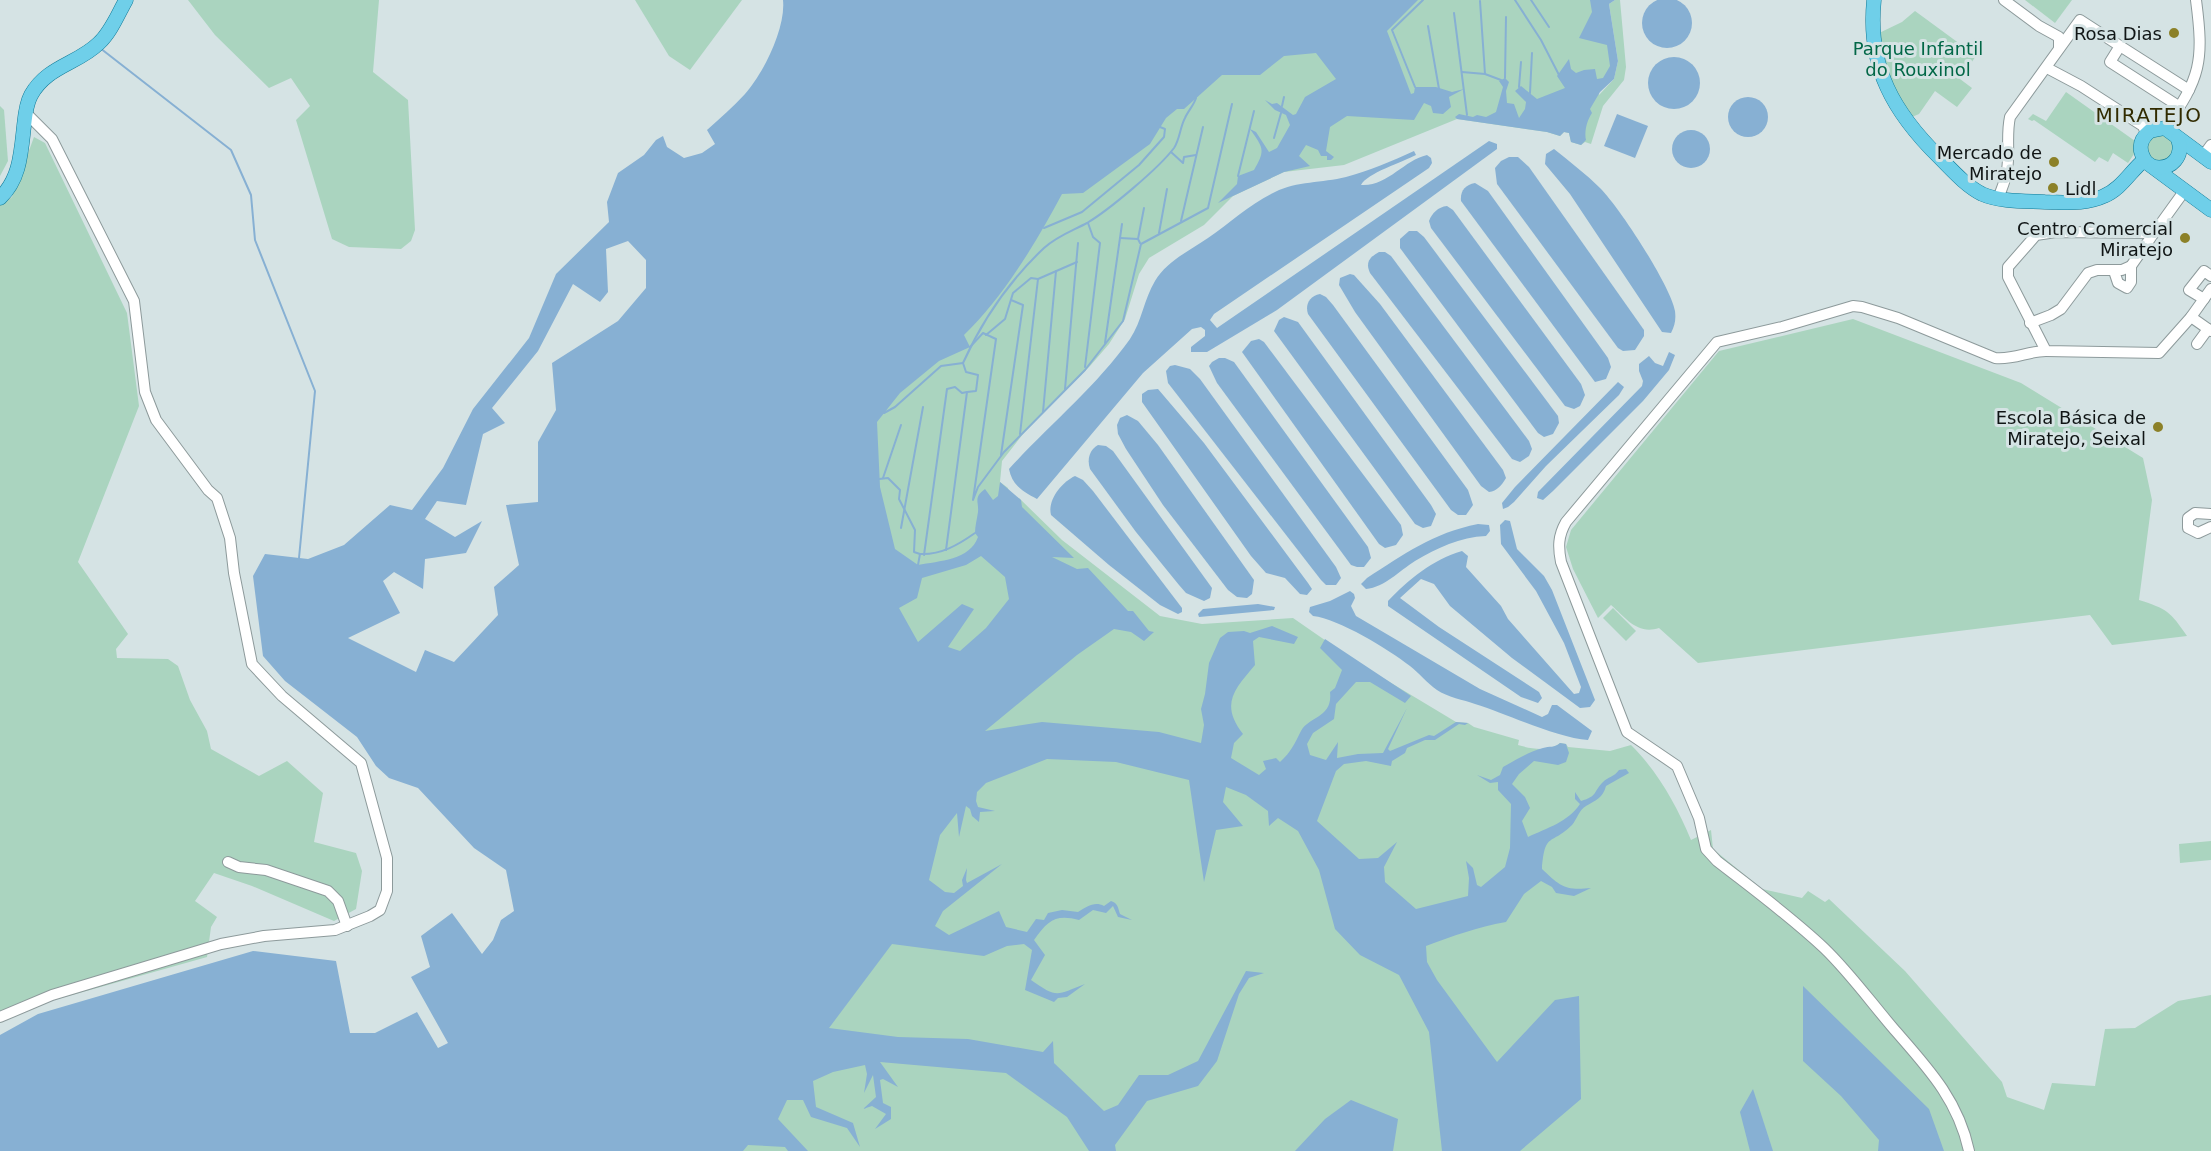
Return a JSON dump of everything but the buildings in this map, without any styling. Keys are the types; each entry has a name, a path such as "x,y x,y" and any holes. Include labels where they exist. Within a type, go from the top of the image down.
{"main road":[{"path":"0,198 9,189 17,173 25,112 30,96 57,68 98,45 109,32 126,0"},
{"path":"1874,0 1874,40 1881,75 1900,114 1923,142 1952,171 1979,193 1998,199 2089,201 2110,193 2149,164 2166,168 2176,161 2180,150 2178,139 2173,132 2165,129 2155,129 2146,134 2140,147 2149,164 2211,210"},
{"path":"2178,139 2208,154"}],"street":[{"path":"2004,0 2039,26 2059,37 2059,48"},
{"path":"2165,129 2180,107 2195,77 2200,56 2200,30 2196,0"},
{"path":"1998,199 2007,172 2009,153 2007,133 2010,117 2080,20 2189,90"},
{"path":"2120,46 2110,62 2180,107"},
{"path":"2047,68 2081,86 2143,126 2146,134"},
{"path":"0,1017 52,995 221,944 264,936 335,930 380,910 387,891 387,858 361,763 282,696 252,664 234,573 230,538 217,498 156,420 145,392 135,301 52,139 25,112"},
{"path":"2030,322 2061,309 2088,273 2097,270 2122,270 2130,266 2185,190"},
{"path":"2046,351 2008,277 2008,267 2036,235 2056,232 2154,233"},
{"path":"2114,271 2118,283 2127,288 2131,282 2130,266"},
{"path":"2204,299 2189,290 2204,271 2211,276"},
{"path":"1969,1151 1958,1115 1947,1095 1919,1058 1825,949 1706,849 1699,818 1677,766 1627,732 1561,562 1558,548 1559,538 1566,522 1717,342 1782,327 1853,306 1898,318 1995,358 2009,359 2036,351 2159,353 2191,317 2211,289"},
{"path":"2191,317 2210,330 2197,344"},
{"path":"2211,514 2195,513 2188,518 2188,528 2198,533 2211,527"},
{"path":"228,862 239,867 266,870 328,891 338,901 347,926"}],"green space":[{"path":"188,0 379,0 373,72 408,100 415,230 411,241 401,249 349,247 332,239 296,120 310,106 291,78 269,88 215,35"},
{"path":"635,0 742,0 690,70 669,56"},
{"path":"1323,0 1598,0 1613,59 1605,79 1596,81 1599,95 1614,79 1618,61 1609,4 1620,0 1626,67 1624,80 1603,106 1591,144 1585,142 1581,145 1571,142 1569,133 1564,132 1560,136 1547,132 1457,119 1344,165 1284,172 1233,196 1204,225 1149,258 1139,274 1125,319 1109,344 1023,434 1002,461 1000,482 1008,488 1019,581 977,715 765,520 830,353"},
{"path":"2025,0 2072,0 2055,23"},
{"name":"Parque Infantil do Rouxinol","path":"1915,11 1960,44 1978,53 1960,79 1972,88 1957,107 1935,91 1919,114 1912,117 1883,75 1875,35 1902,22"},
{"path":"2066,92 2135,141 2134,154 2128,163 2113,153 2108,162 2099,157 2095,162 2034,120 2028,119 2033,114 2046,121"},
{"path":"0,106 4,110 8,161 0,176"},
{"path":"2154,134 2173,137 2173,158 2156,162 2147,155 2147,141"},
{"path":"34,137 45,143 127,313 139,406 78,562 128,634 116,649 117,658 168,659 178,666 190,700 207,731 211,749 259,776 287,761 323,793 314,842 356,853 362,871 356,909 334,921 252,886 214,873 195,901 217,917 211,927 207,957 33,1006 0,1023 0,205 12,197"},
{"path":"1853,319 2021,383 2143,458 2152,500 2139,600 2167,612 2187,636 2112,645 2090,615 1698,663 1659,628 1651,630 1638,627 1611,605 1598,618 1573,569 1566,547 1571,530 1719,351"},
{"path":"1019,498 1062,540 1160,616 1202,624 1293,618 1358,663 1456,722 1468,723 1474,727 1519,740 1518,745 1534,748 1546,749 1560,743 1568,747 1610,751 1631,745 1666,789 1691,840 1711,830 1713,849 1762,889 1802,898 1808,891 1825,902 1829,899 1905,971 2002,1082 2007,1097 2044,1110 2052,1083 2095,1086 2105,1029 2135,1028 2178,1001 2211,995 2211,1151 516,1151 1007,706"},
{"path":"1613,608 1636,631 1626,641 1603,618"},
{"path":"2211,841 2211,860 2180,863 2179,844"}],"water":[{"path":"1672,-2 1685,5 1691,13 1691,33 1685,41 1677,47 1662,48 1649,41 1643,33 1642,18 1649,5 1657,-1"},
{"path":"783,0 1418,0 1387,31 1411,94 1414,93 1415,87 1436,87 1452,92 1464,89 1449,97 1451,107 1443,114 1433,113 1431,106 1424,103 1414,120 1347,116 1330,127 1326,151 1334,157 1331,160 1327,160 1327,156 1321,156 1318,150 1306,145 1299,156 1310,166 1284,172 1218,203 1237,184 1238,176 1254,170 1260,157 1260,145 1250,129 1256,132 1269,152 1277,148 1290,125 1286,115 1275,110 1265,100 1272,104 1277,103 1293,115 1296,114 1305,97 1336,79 1316,53 1284,56 1260,75 1222,75 1184,109 1177,109 1166,118 1150,144 1083,193 1062,194 1042,231 1006,287 964,335 970,347 939,361 900,393 877,422 880,487 895,549 918,565 953,558 968,551 974,545 978,537 975,533 978,497 985,489 993,500 998,496 1000,482 1021,500 1022,507 1074,558 1052,557 1077,569 1088,568 1128,611 1133,611 1149,631 1154,632 1144,641 1131,632 1114,629 1077,655 985,731 1042,722 1159,732 1201,743 1204,725 1201,709 1209,663 1220,638 1228,632 1250,633 1272,626 1298,637 1294,644 1259,637 1253,641 1255,665 1236,690 1231,706 1232,714 1243,734 1234,743 1231,758 1259,775 1266,769 1263,761 1276,758 1280,762 1290,751 1305,726 1328,707 1330,692 1335,688 1342,670 1320,648 1325,639 1411,696 1405,703 1370,682 1356,682 1336,704 1334,719 1313,733 1307,744 1310,755 1326,760 1338,742 1337,758 1383,753 1407,708 1388,749 1390,751 1429,735 1434,736 1456,722 1468,723 1459,724 1435,740 1425,740 1407,748 1405,753 1392,761 1391,766 1366,761 1344,764 1336,771 1317,821 1359,859 1378,858 1397,842 1384,867 1385,882 1416,909 1468,896 1469,878 1466,861 1473,868 1477,885 1481,887 1505,867 1510,848 1511,804 1498,790 1498,782 1490,783 1477,775 1491,780 1500,775 1503,767 1527,754 1560,743 1566,744 1569,753 1566,762 1558,765 1534,761 1519,774 1512,784 1525,797 1530,808 1522,821 1528,837 1557,824 1575,810 1580,804 1575,799 1575,792 1581,801 1586,799 1593,795 1605,780 1619,770 1626,769 1629,773 1606,786 1601,796 1584,808 1572,825 1550,841 1545,849 1542,869 1554,880 1569,888 1591,888 1574,896 1556,893 1552,887 1541,881 1524,894 1506,922 1475,929 1426,946 1427,962 1437,980 1497,1062 1555,1000 1579,996 1581,1099 1520,1151 1442,1151 1429,1032 1399,975 1360,955 1335,929 1319,870 1298,831 1278,818 1269,826 1268,811 1246,795 1226,787 1223,802 1243,826 1216,830 1204,882 1189,780 1116,762 1047,759 986,783 977,792 976,801 978,807 995,811 980,812 979,822 966,806 959,837 957,813 940,835 929,880 945,892 954,893 963,886 962,880 967,868 967,883 1002,864 943,911 935,926 949,935 999,911 1006,927 1027,932 1036,919 1044,920 1048,913 1062,910 1078,912 1091,905 1104,906 1111,901 1115,903 1120,914 1132,920 1118,917 1113,906 1106,913 1093,910 1079,920 1058,918 1053,920 1034,940 1045,955 1031,980 1052,993 1062,993 1085,984 1067,997 1058,998 1054,1002 1025,990 1032,950 1024,944 1007,946 984,956 892,944 829,1028 898,1037 968,1039 1043,1052 1053,1041 1054,1063 1104,1111 1118,1105 1139,1075 1168,1075 1198,1061 1246,971 1264,973 1249,978 1239,994 1217,1061 1198,1086 1147,1101 1115,1145 1116,1151 1089,1151 1067,1117 1006,1073 880,1062 898,1087 883,1079 880,1080 883,1103 891,1107 891,1119 875,1129 886,1114 872,1106 863,1109 876,1097 873,1075 864,1093 867,1074 865,1065 833,1072 813,1081 816,1107 853,1123 860,1147 847,1128 811,1117 803,1100 787,1100 778,1119 808,1151 788,1151 785,1147 748,1145 743,1151 0,1151 0,1035 38,1014 253,951 336,961 350,1033 375,1033 417,1012 438,1048 448,1043 411,977 430,967 421,936 452,913 482,954 493,940 501,920 514,911 506,870 474,848 418,788 389,778 376,766 357,737 285,681 263,656 253,576 265,554 308,559 344,545 390,505 412,510 443,468 473,409 529,338 556,274 609,222 607,202 618,173 644,155 656,140 663,136 667,147 684,158 702,153 715,144 707,130 745,94 759,75 777,37","holes":["628,241 646,260 646,288 618,321 552,363 556,410 538,442 538,502 506,505 519,565 494,587 498,615 454,662 425,650 416,672 348,638 400,613 383,581 394,572 423,589 425,559 466,553 482,521 455,537 425,519 437,501 466,505 483,434 505,423 492,408 538,351 573,284 600,302 608,292 606,249","981,556 1005,577 1009,599 986,628 960,651 948,647 974,609 962,604 918,642 899,608 917,598 922,578 966,565"]},
{"path":"1590,0 1615,0 1609,4 1618,61 1614,79 1600,92 1590,109 1592,113 1586,126 1586,140 1581,145 1571,142 1569,133 1564,132 1560,136 1455,117 1459,114 1486,117 1496,112 1503,87 1499,81 1505,78 1509,82 1506,91 1507,103 1514,104 1519,118 1525,109 1526,102 1515,91 1521,86 1537,99 1565,88 1557,76 1569,59 1571,69 1576,73 1595,69 1597,79 1603,78 1610,66 1607,45 1579,38 1592,12"},
{"path":"1674,57 1684,59 1692,65 1698,73 1700,83 1698,93 1692,101 1684,107 1674,109 1664,107 1656,101 1650,93 1648,83 1650,73 1656,65 1664,59"},
{"path":"1748,97 1756,98 1762,103 1767,109 1767,125 1762,131 1756,136 1748,137 1740,136 1734,131 1729,125 1728,117 1729,109 1734,103 1740,98"},
{"path":"1617,114 1648,126 1635,158 1604,146"},
{"path":"1691,130 1704,136 1710,149 1704,162 1691,168 1678,162 1672,149 1678,136"},
{"path":"1489,141 1497,144 1497,149 1277,310 1207,352 1191,352 1191,347 1205,336 1205,330 1201,327 1192,329 1143,373 1037,499 1015,484 1009,469 1087,390 1116,357 1134,332 1155,281 1179,257 1257,202 1283,188 1355,175 1414,151 1416,155 1370,176 1361,185 1370,184 1387,178 1419,158 1427,155 1431,158 1432,163 1429,168 1214,314 1210,320 1217,328"},
{"path":"1554,149 1600,188 1643,247 1664,284 1675,311 1671,333 1662,332 1570,194 1545,164 1546,154"},
{"path":"1509,157 1518,157 1529,167 1644,330 1644,336 1635,350 1623,351 1618,348 1497,184 1495,168"},
{"path":"1475,183 1488,191 1608,358 1611,367 1606,379 1595,382 1461,201 1464,189"},
{"path":"1447,206 1453,210 1581,384 1585,395 1580,406 1574,409 1565,406 1431,228 1429,221 1432,215 1438,209"},
{"path":"1409,231 1417,231 1424,237 1558,416 1559,423 1553,434 1544,437 1538,433 1400,248 1400,239"},
{"path":"1379,252 1385,252 1391,256 1529,441 1532,449 1529,456 1520,462 1512,459 1370,273 1369,260"},
{"path":"1350,274 1354,275 1380,304 1503,470 1506,478 1497,489 1489,492 1481,486 1355,312 1339,285 1340,278"},
{"path":"1320,294 1333,305 1468,490 1473,505 1466,515 1458,515 1451,510 1308,314 1309,301"},
{"path":"1284,317 1298,322 1431,505 1436,514 1431,526 1423,528 1415,524 1274,331 1279,320"},
{"path":"1259,339 1264,342 1401,525 1403,535 1396,545 1385,548 1379,544 1242,352 1251,341"},
{"path":"1669,352 1675,355 1669,370 1643,401 1553,491 1543,500 1537,498 1538,492 1642,386 1639,364 1649,356 1655,363 1663,366"},
{"path":"1219,358 1234,362 1368,547 1371,558 1364,567 1351,565 1217,383 1209,366"},
{"path":"1170,366 1190,369 1200,379 1336,567 1341,578 1336,585 1326,585 1321,580 1168,383 1166,371"},
{"path":"1618,382 1624,387 1619,395 1546,466 1514,502 1503,509 1502,503 1515,487"},
{"path":"1158,389 1204,443 1308,583 1312,589 1307,595 1300,594 1285,578 1266,573 1251,556 1142,402 1142,394 1148,390"},
{"path":"1127,415 1138,421 1158,445 1254,580 1252,594 1247,598 1237,597 1228,590 1163,505 1126,449 1118,434 1117,425 1120,418"},
{"path":"1098,445 1106,446 1113,451 1212,588 1210,598 1204,601 1186,593 1136,532 1090,469 1090,456"},
{"path":"1075,476 1083,480 1093,491 1182,608 1182,612 1178,614 1160,605 1051,515 1053,498 1065,483"},
{"path":"1505,520 1510,521 1517,549 1544,576 1552,590 1595,700 1590,707 1580,708 1512,658 1450,606 1434,584 1421,579 1400,598 1439,627 1539,692 1542,698 1538,703 1521,697 1388,606 1388,601 1422,571 1462,551 1468,556 1466,567 1501,606 1508,619 1574,694 1579,693 1581,687 1564,643 1536,591 1501,544 1500,525"},
{"path":"1478,524 1489,525 1490,531 1486,536 1467,538 1440,548 1373,588 1366,589 1361,584 1420,545 1447,533"},
{"path":"1350,591 1355,598 1351,606 1356,616 1480,689 1542,717 1548,714 1552,705 1557,705 1592,731 1588,740 1562,735 1446,695 1389,651 1349,629 1324,618 1313,616 1309,612 1310,607 1330,601"},
{"path":"1258,604 1275,607 1274,610 1199,617 1198,614 1203,609"},
{"path":"1803,986 1929,1109 1944,1151 1878,1151 1879,1140 1841,1096 1803,1061"},
{"path":"1753,1089 1773,1151 1750,1151 1740,1112"},
{"path":"1351,1100 1398,1119 1393,1151 1295,1151 1325,1119"}],"waterway":[{"path":"1415,87 1392,30 1423,0"},
{"path":"1515,0 1541,40 1559,75"},
{"path":"1531,0 1549,27"},
{"path":"1480,1 1485,74"},
{"path":"1454,13 1467,115"},
{"path":"1505,78 1506,17"},
{"path":"1428,26 1439,89"},
{"path":"100,48 231,150 251,195 255,240 315,391 299,558"},
{"path":"1530,93 1532,53"},
{"path":"1519,87 1521,62"},
{"path":"1462,72 1485,74 1501,80"},
{"path":"1282,106 1284,97"},
{"path":"946,550 967,392 976,391 978,375 966,372 963,363 979,332 1008,287 1044,248 1108,209 1167,156 1174,148 1186,115 1196,98"},
{"path":"970,347 983,333 996,339 973,500 978,487 1004,452 1085,370 1123,321 1141,244 1208,208 1232,104"},
{"path":"1238,176 1254,111"},
{"path":"1274,138 1281,113"},
{"path":"1044,228 1082,212 1139,165 1164,137 1165,129 1160,127"},
{"path":"1181,221 1203,127"},
{"path":"1171,152 1183,163 1184,157 1196,155"},
{"path":"1159,233 1167,189"},
{"path":"1140,243 1138,239 1144,208"},
{"path":"1085,367 1100,243 1093,237 1088,223"},
{"path":"1105,343 1122,224"},
{"path":"1120,238 1138,239"},
{"path":"1065,389 1078,243"},
{"path":"986,335 1005,319 1013,293 1031,278 1038,279 1077,262"},
{"path":"1043,412 1056,271"},
{"path":"1020,434 1038,279"},
{"path":"1001,455 1023,305 1011,300"},
{"path":"884,413 895,407 941,366 963,363"},
{"path":"924,555 947,389 955,387 962,393 967,392"},
{"path":"901,528 923,407"},
{"path":"883,478 901,425"},
{"path":"879,479 888,478 900,490 899,499 915,530 914,552 920,554"},
{"path":"918,565 920,554 935,553 949,548 975,533"}],"place":[{"name":"Rosa Dias","path":"2174,33"},
{"name":"Mercado de Miratejo","path":"2054,162"},
{"name":"Lidl","path":"2053,188"},
{"name":"Centro Comercial Miratejo","path":"2185,238"},
{"name":"Escola Básica de Miratejo, Seixal","path":"2158,427"}],"district":[{"name":"MIRATEJO","path":"2149,115"}]}
